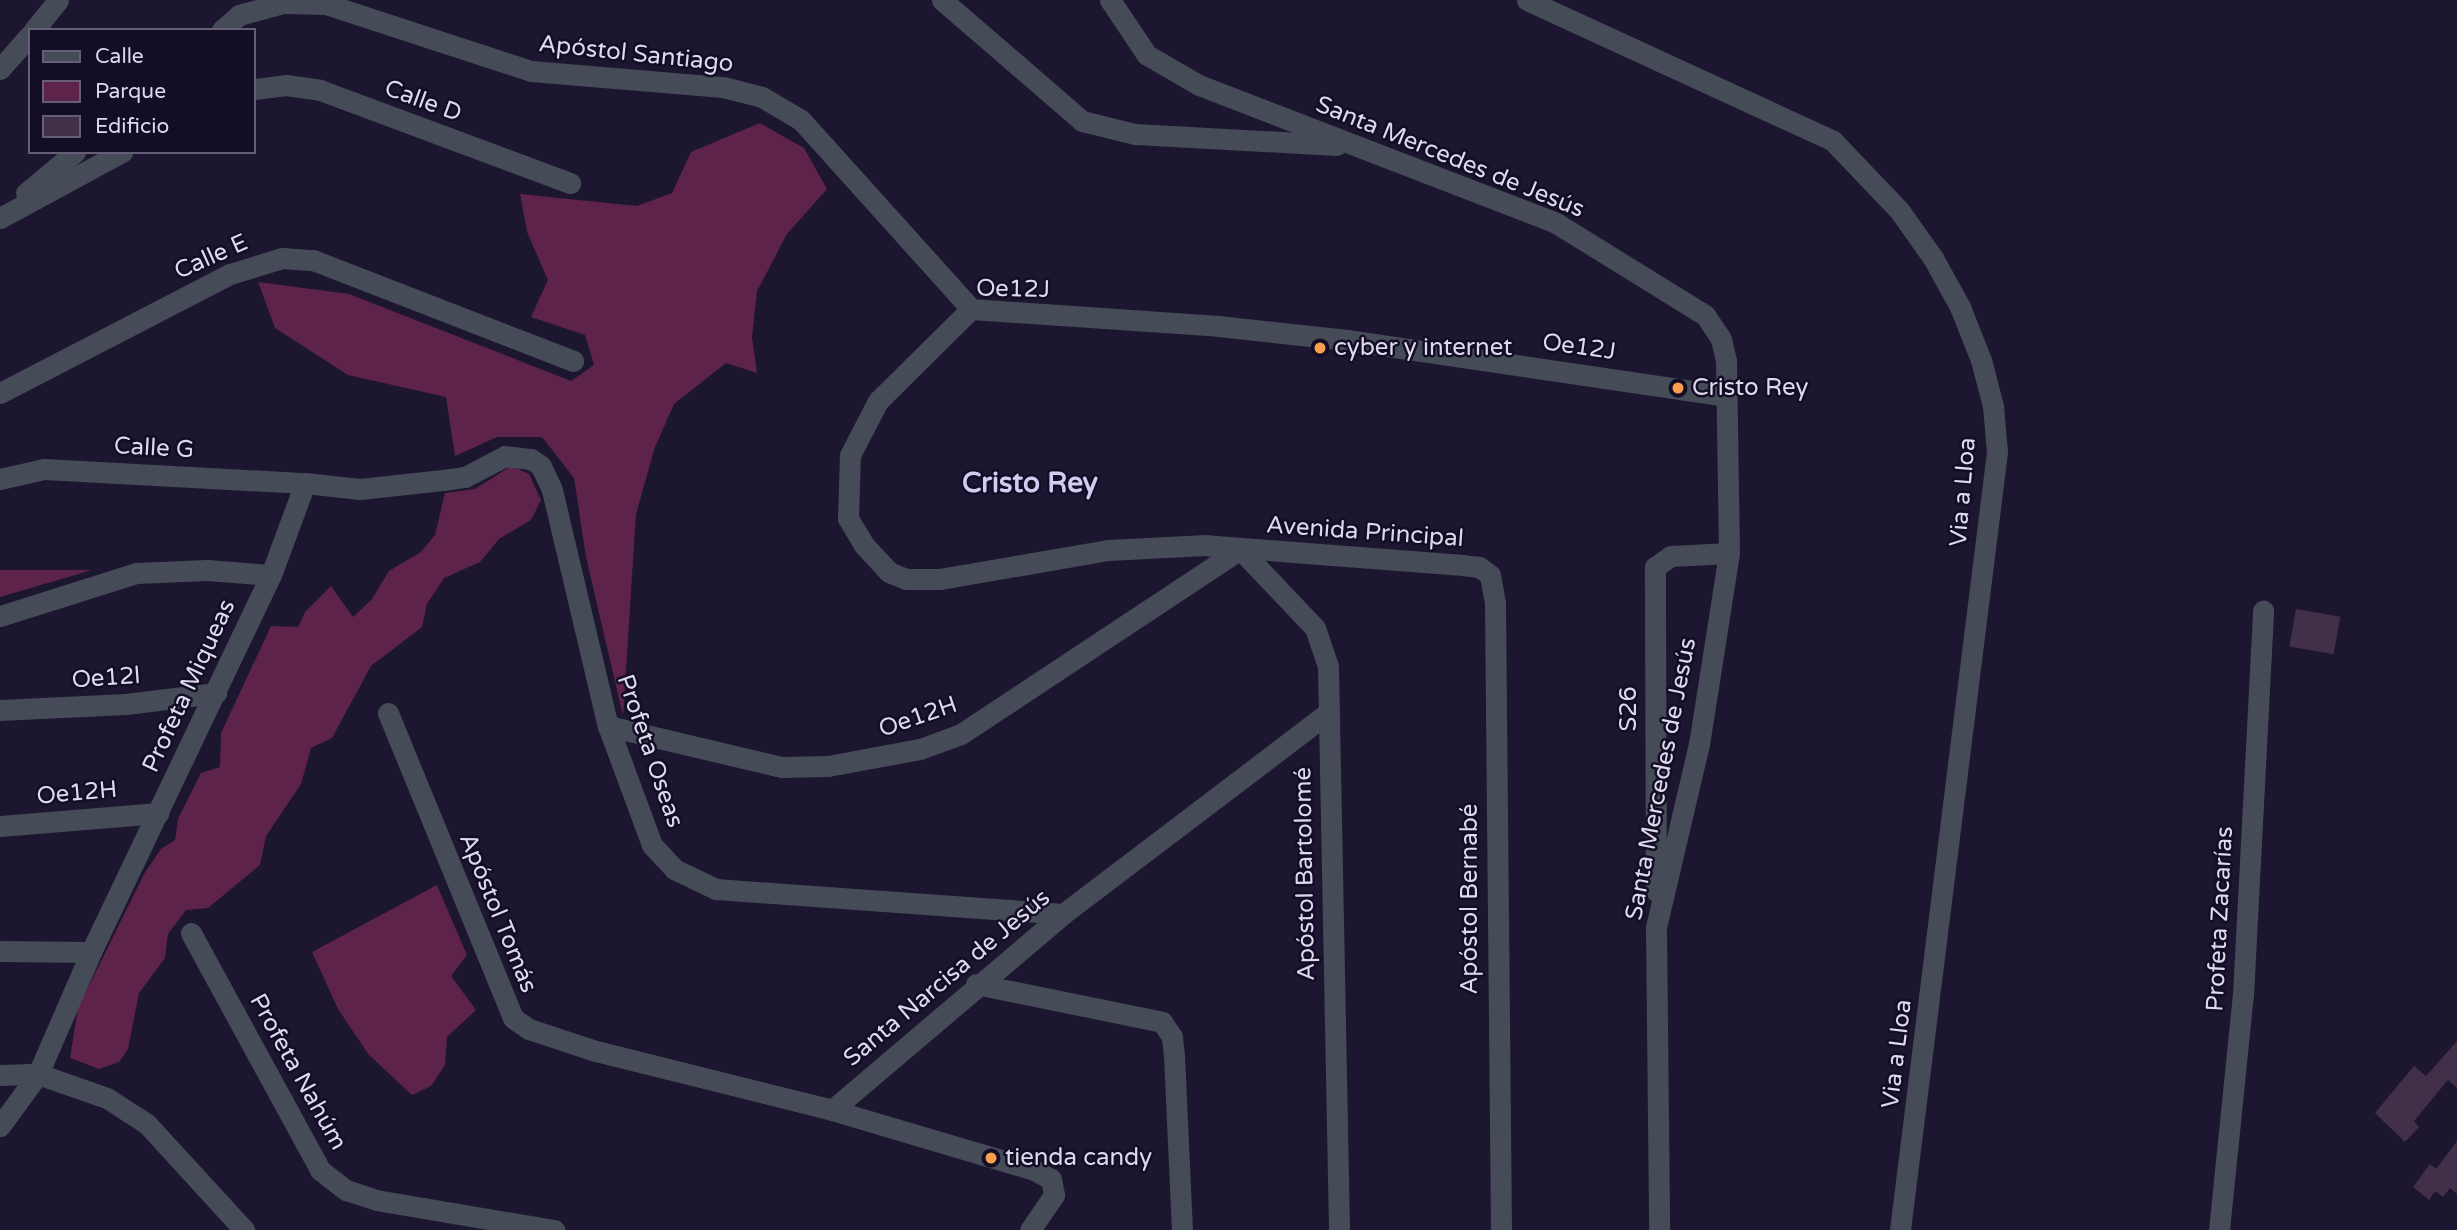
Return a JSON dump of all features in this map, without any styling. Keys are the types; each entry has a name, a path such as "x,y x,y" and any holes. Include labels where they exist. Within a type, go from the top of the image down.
{"street":[{"path":"36,28 58,0"},
{"path":"942,0 1082,121 1135,134 1356,146"},
{"name":"Santa Mercedes de Jesús","path":"1110,0 1147,55 1199,85 1556,223 1705,315 1721,339 1727,361 1729,553 1699,744 1656,928 1659,1230"},
{"name":"Via a Lloa","path":"1527,0 1833,141 1899,210 1933,258 1960,307 1981,360 1993,406 1997,452 1900,1230"},
{"name":"Apóstol Santiago","path":"224,28 239,15 283,3 326,4 531,71 723,87 762,97 801,120 971,309"},
{"path":"0,69 28,37"},
{"name":"Calle D","path":"256,89 286,85 320,90 570,183"},
{"path":"0,216 73,154"},
{"path":"0,216 118,154"},
{"name":"Calle E","path":"0,393 230,274 282,258 313,260 573,361"},
{"name":"Oe12J","path":"1240,549 1206,545 1108,550 940,579 906,579 889,572 864,545 848,518 850,456 878,401 971,309 1218,326 1348,340 1726,397"},
{"name":"Profeta Oseas","path":"306,483 360,489 443,480 465,477 505,456 531,459 541,466 552,490 608,726 652,845 674,869 716,889 1063,914"},
{"name":"Calle G","path":"0,479 44,469 306,483"},
{"name":"Profeta Miqueas","path":"0,1126 38,1074 90,952 271,575 306,483"},
{"name":"Avenida Principal","path":"1240,549 1485,570"},
{"name":"Apóstol Bartolomé","path":"1240,549 1315,628 1328,666 1339,1230"},
{"name":"Oe12H","path":"608,726 782,767 854,763 919,749 961,734 1240,549"},
{"name":"S26","path":"1656,928 1655,567 1671,556 1729,553"},
{"path":"0,615 136,573 207,570 271,575"},
{"name":"Apóstol Bernabé","path":"1485,570 1493,582 1495,603 1500,1230"},
{"name":"Profeta Zacarías","path":"2219,1230 2244,995 2263,611"},
{"name":"Oe12l","path":"0,710 126,704 216,693"},
{"name":"Apóstol Tomás","path":"388,713 513,1017 529,1030 592,1050 832,1110"},
{"name":"Santa Narcisa de Jesús","path":"832,1110 975,984 1328,713"},
{"name":"Oe12H","path":"0,825 158,813"},
{"name":"Profeta Nahúm","path":"191,933 320,1170 346,1190 376,1200 554,1230"},
{"path":"0,951 90,952"},
{"path":"975,984 1162,1022 1172,1037 1174,1055 1182,1230"},
{"path":"0,1075 38,1074 107,1098 147,1124 244,1230"},
{"path":"832,1110 1034,1170 1051,1179 1054,1195 1030,1230"}],"green space":[{"path":"760,123 804,148 827,189 787,234 757,291 752,337 757,373 726,363 674,404 655,447 636,514 623,716 586,557 574,478 542,437 497,437 455,456 446,397 348,375 275,328 258,282 349,294 571,381 594,365 585,335 531,317 548,280 527,232 520,194 637,206 672,193 691,152"},
{"path":"511,466 529,474 541,500 531,520 499,539 480,562 444,578 427,604 422,627 371,666 332,738 311,748 301,784 266,836 260,865 208,908 186,910 168,934 165,958 139,993 128,1049 119,1062 99,1069 70,1058 78,1008 144,874 161,849 175,840 178,819 201,773 220,767 221,733 271,626 298,627 305,612 331,586 353,617 372,599 389,571 421,552 435,535 445,493 475,489"},
{"path":"0,570 92,570 0,597"},
{"path":"437,885 467,955 451,976 476,1010 447,1037 445,1065 431,1086 412,1095 369,1055 338,1009 312,952"}],"building":[{"path":"2296,609 2340,617 2334,654 2289,646"},
{"path":"2457,1041 2457,1088 2448,1080 2414,1121 2419,1127 2405,1142 2375,1113 2414,1066 2426,1076"},
{"path":"2457,1141 2457,1194 2450,1188 2443,1197 2435,1191 2429,1200 2413,1187 2430,1164 2436,1169"}],"place":[{"name":"cyber y internet","path":"1320,348"},
{"name":"Cristo Rey","path":"1678,388"},
{"name":"tienda candy","path":"991,1158"}],"district":[{"name":"Cristo Rey","path":"1030,483"}]}
